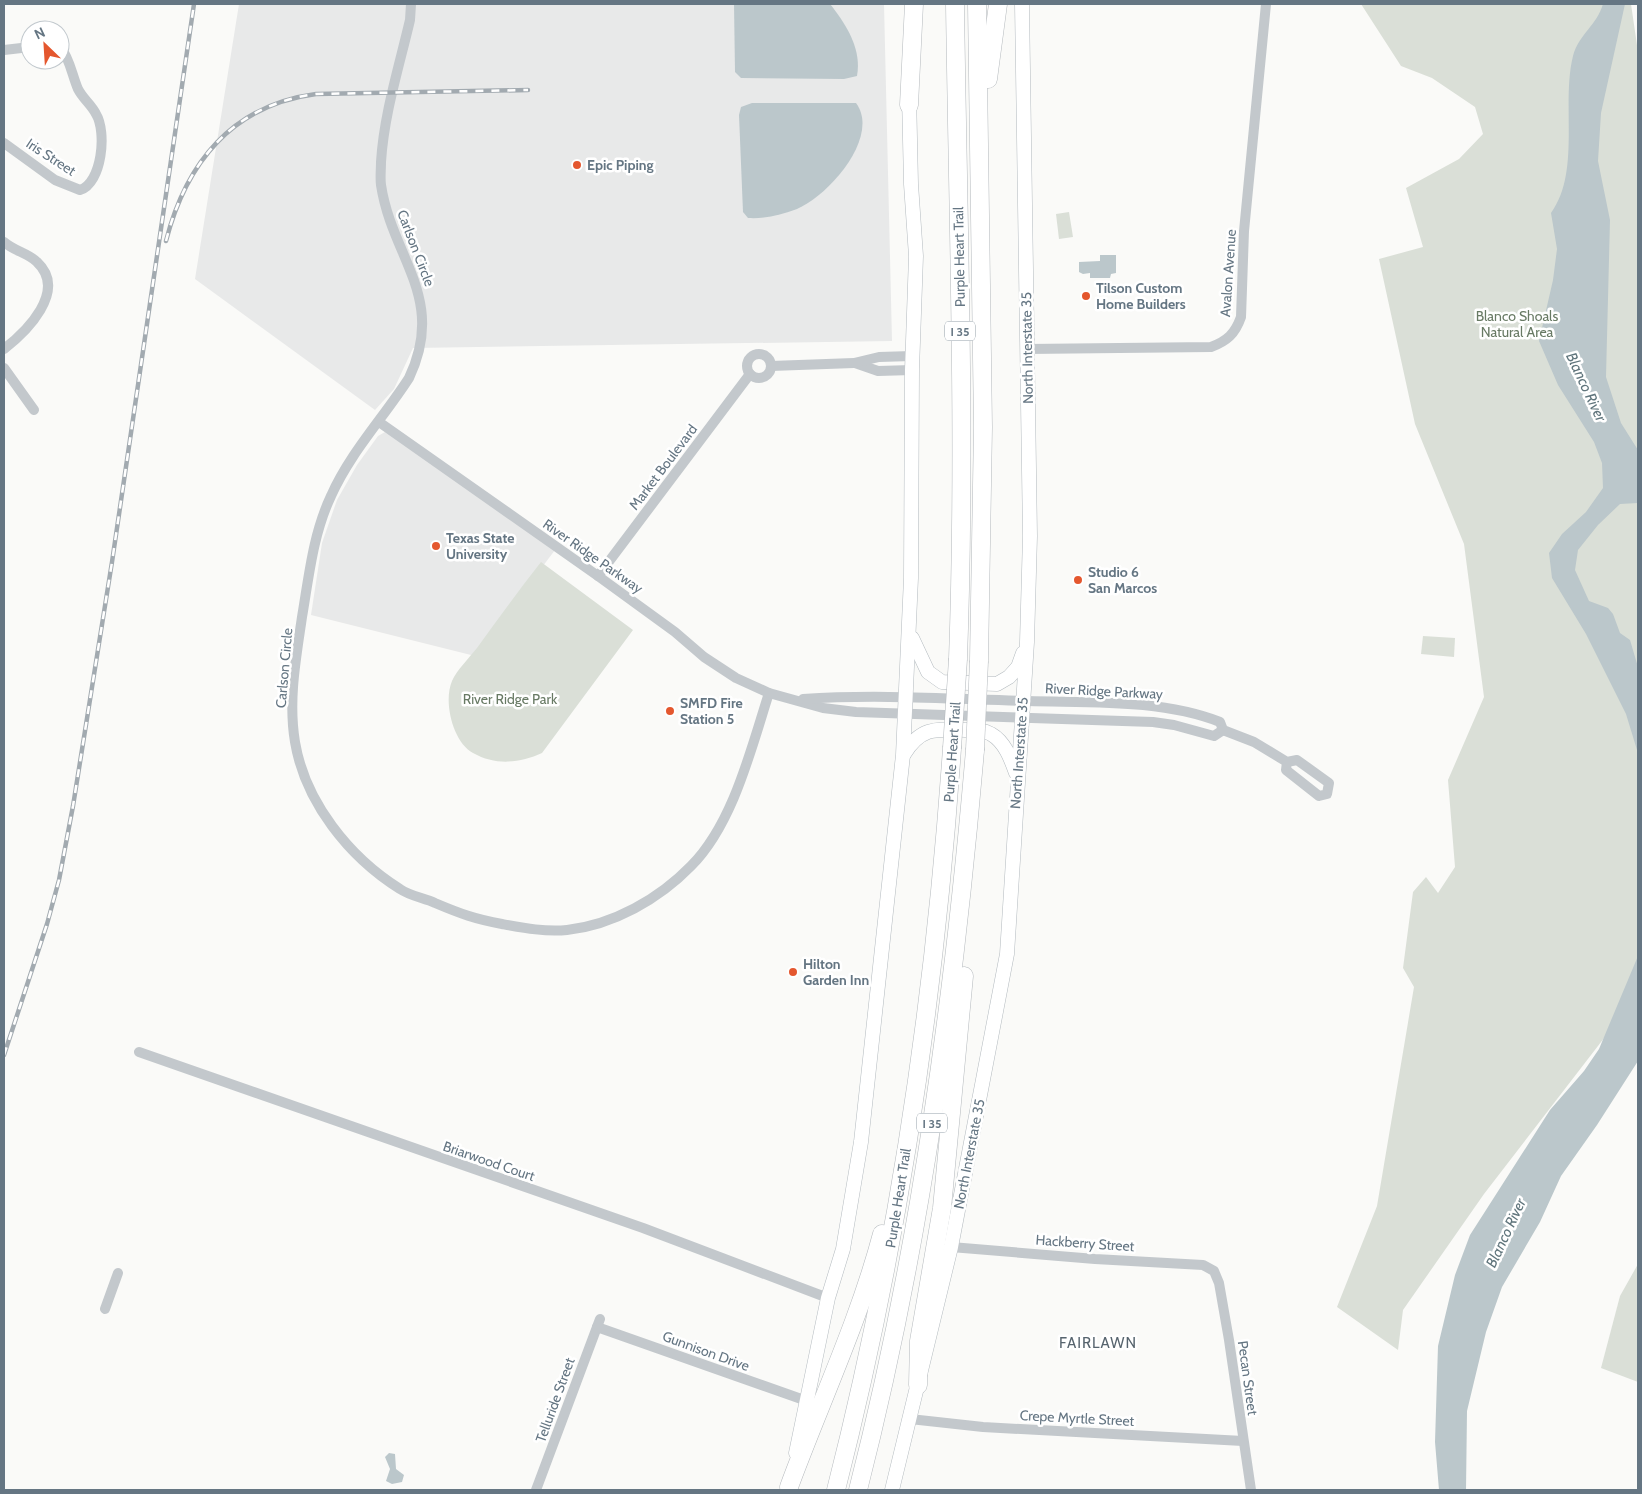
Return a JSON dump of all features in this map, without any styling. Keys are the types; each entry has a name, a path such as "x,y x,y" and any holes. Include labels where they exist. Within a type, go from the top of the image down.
{"highway":[{"path":"909,105 914,4"},
{"name":"Purple Heart Trail","path":"836,1490 872,1336 891,1243 906,1150 936,936 952,748 961,572 962,409 955,4"},
{"name":"Purple Heart Trail","path":"858,1490 895,1329 928,1145 955,965 975,750 984,511 977,4"},
{"path":"980,144 998,4"},
{"path":"918,1385 919,1341 942,1208 959,1045 974,855 978,778 975,750"},
{"path":"789,1489 869,1280 906,1150"}],"main road":[{"path":"789,1489 828,1298 843,1249 862,1142 903,754 910,633 912,363 916,256 911,184 907,4"},
{"name":"North Interstate 35","path":"892,1490 951,1247 1007,954 1027,642 1030,536 1022,4"},
{"path":"910,633 928,672 942,682 997,684 1018,667 1027,642"},
{"path":"903,754 920,735 934,729 982,730 992,734 1006,749 1017,776"}],"street":[{"name":"Carlson Circle","path":"411,4 410,20 383,135 380,184 388,214 415,278 423,310 422,343 417,362 409,378 331,494 317,532 292,698 295,743 306,779 331,826 358,855 402,891 437,904 452,912 477,919 543,930 569,930 602,923 635,907 670,885 687,870 715,836 731,806 769,694"},
{"name":"Avalon Avenue","path":"1027,348 1211,347 1229,339 1237,329 1241,317 1244,231 1266,4"},
{"path":"4,50 20,48"},
{"name":"Iris Street","path":"4,143 63,184 80,190 89,187 99,165 101,128 96,113 83,100 70,68"},
{"path":"4,242 10,248 38,262 45,274 48,291 37,317 17,339 4,349"},
{"name":"Market Boulevard","path":"598,576 750,374 747,368 748,361 756,354 766,356 771,366"},
{"path":"750,374 757,378 764,377 769,373 771,366 854,363 880,357 912,363"},
{"path":"4,368 34,410"},
{"name":"River Ridge Parkway","path":"379,422 598,576 675,632 704,657 736,678 769,694 796,699 823,708 856,712 1021,716 1154,722 1174,725 1214,736 1223,730"},
{"name":"River Ridge Parkway","path":"796,699 857,696 906,697 1172,709 1220,722 1223,730 1254,742 1287,762"},
{"name":"Briarwood Court","path":"139,1052 643,1228 828,1298"},
{"name":"Hackberry Street","path":"951,1247 1203,1265 1214,1271"},
{"name":"Pecan Street","path":"1214,1271 1219,1283 1229,1340 1251,1490"},
{"path":"106,1309 118,1273"},
{"name":"Gunnison Drive","path":"598,1323 806,1401"},
{"name":"Telluride Street","path":"536,1490 598,1323"},
{"name":"Crepe Myrtle Street","path":"910,1419 993,1427 1243,1441"}],"shaded area":[{"path":"239,4 884,4 892,341 413,348 394,389 375,410 195,279"},
{"name":"Texas State University","path":"385,432 391,434 555,550 475,656 311,615 322,543 337,500 357,465 378,436"}],"green space":[{"name":"Blanco Shoals Natural Area","path":"1361,4 1631,4 1638,52 1638,994 1484,1194 1403,1310 1398,1350 1337,1307 1377,1206 1414,987 1403,968 1413,892 1426,877 1438,893 1455,867 1448,780 1484,697 1464,544 1415,424 1379,259 1423,247 1406,188 1459,159 1483,134 1475,107 1432,78 1401,66"},
{"path":"1069,212 1073,237 1059,239 1056,214"},
{"name":"River Ridge Park","path":"541,562 633,630 542,753 517,761 490,760 473,753 460,740 455,731 449,710 449,690 457,673"},
{"path":"1423,636 1455,638 1454,657 1421,654"},
{"path":"1638,1264 1638,1382 1601,1368 1620,1296"}],"water":[{"path":"734,4 830,4 847,28 855,47 858,66 857,76 844,79 741,78 735,72"},
{"name":"Blanco River","path":"1603,4 1625,4 1601,113 1598,161 1610,220 1606,377 1621,423 1638,450 1638,503 1620,504 1598,525 1578,550 1575,570 1589,601 1608,608 1613,614 1620,633 1630,640 1638,667 1638,784 1637,750 1626,714 1586,634 1552,578 1549,553 1562,534 1586,512 1603,488 1602,463 1594,442 1558,385 1539,341 1553,280 1557,249 1551,213 1560,196 1568,158 1569,95 1573,56 1579,42 1597,18"},
{"path":"752,103 856,103 862,117 862,132 848,164 823,192 797,209 761,218 748,218 743,212 739,115 741,107"},
{"path":"1100,255 1116,255 1116,273 1111,274 1110,278 1090,278 1090,273 1083,274 1079,272 1079,262 1100,261"},
{"name":"Blanco River","path":"1638,956 1638,1061 1597,1125 1561,1176 1540,1222 1502,1287 1486,1332 1467,1411 1466,1490 1439,1490 1435,1442 1438,1346 1455,1275 1470,1235 1550,1110 1584,1071 1599,1049"},
{"path":"389,1453 395,1454 396,1469 404,1475 402,1482 392,1484 386,1481 390,1469 385,1457"}],"railway":[{"path":"4,1055 47,924 59,880 73,806 112,562 194,4"},
{"path":"166,241 186,187 200,163 217,142 237,125 260,111 286,100 316,94 528,90"}],"place":[{"name":"Epic Piping","path":"577,165"},
{"name":"Tilson Custom Home Builders","path":"1086,296"},
{"name":"Texas State University","path":"436,546"},
{"name":"Studio 6 San Marcos","path":"1078,580"},
{"name":"SMFD Fire Station 5","path":"670,711"},
{"name":"Hilton Garden Inn","path":"793,972"}],"district":[{"name":"FAIRLAWN","path":"1098,1343"}]}
